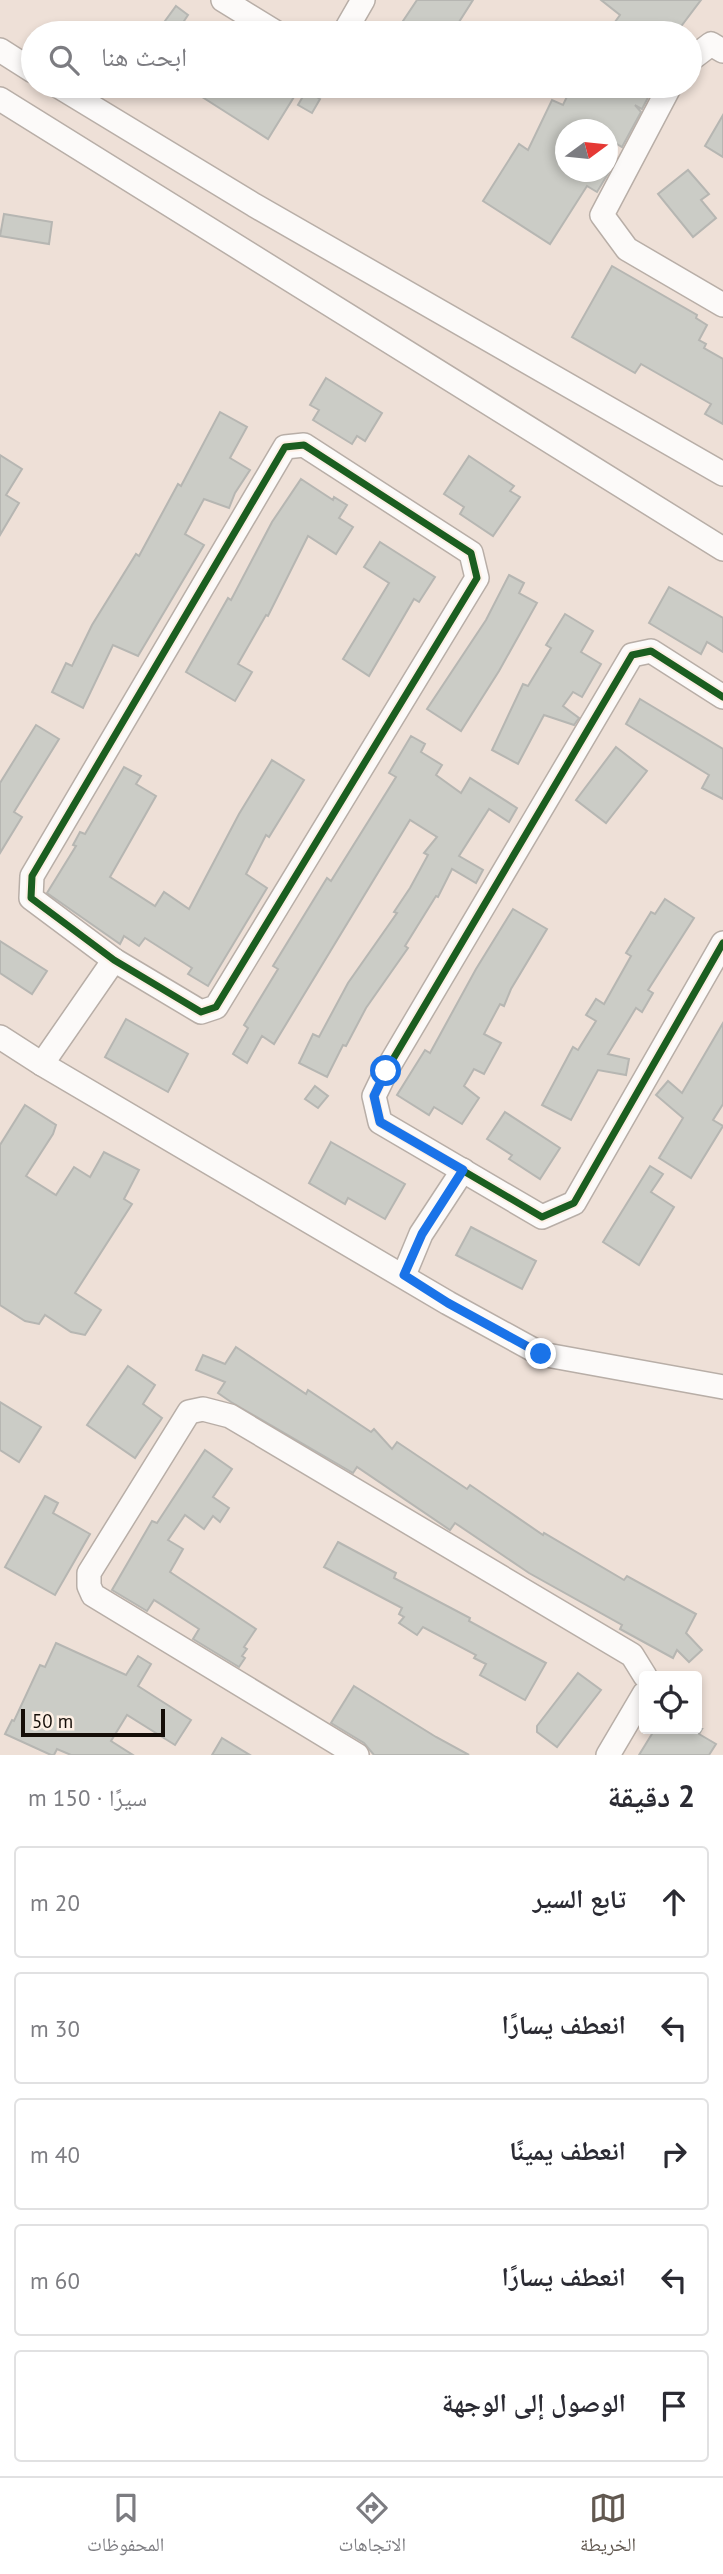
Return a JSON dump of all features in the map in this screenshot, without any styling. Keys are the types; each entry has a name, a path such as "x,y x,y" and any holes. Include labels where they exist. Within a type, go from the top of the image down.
{"street":[{"path":"223,0 257,21"},
{"path":"351,21 363,0"},
{"path":"702,51 711,44 723,51"},
{"path":"0,50 21,63"},
{"path":"78,98 254,205 723,474"},
{"path":"664,98 601,215 627,249 723,305"},
{"path":"0,99 723,549"},
{"path":"304,444 471,553 477,578 216,1007 201,1012 114,960 30,898 32,876 285,447 304,444"},
{"path":"723,697 651,651 632,655 386,1071 374,1096 380,1122 542,1217 574,1203 723,943"},
{"path":"42,1064 114,960"},
{"path":"0,1037 448,1303 541,1354 723,1387"},
{"path":"404,1275 422,1234 463,1170"},
{"path":"357,1755 93,1595 89,1586 89,1573 189,1412 203,1409 230,1416 632,1655 642,1671"},
{"path":"608,1755 639,1702"}],"building":[{"path":"417,0 473,0 460,21 403,21"},
{"path":"601,0 701,0 685,21 616,21 620,15"},
{"path":"176,6 188,15 184,21 165,21"},
{"path":"204,98 293,98 268,139"},
{"path":"302,98 320,99 312,113 298,105"},
{"path":"566,98 648,98 642,109 635,105 641,112 622,147 618,145 618,119 555,119 555,182 603,182 597,192 587,186 550,244 483,201 519,144 528,150 552,100 563,105"},
{"path":"723,115 723,157 705,146"},
{"path":"688,170 709,194 701,200 716,218 693,237 658,194"},
{"path":"4,214 52,222 49,244 0,236"},
{"path":"612,266 697,315 696,318 707,325 699,340 706,344 704,348 723,359 723,424 705,414 711,404 641,364 635,373 572,337"},
{"path":"326,378 382,413 365,441 357,436 352,444 313,420 319,410 310,405"},
{"path":"220,412 247,427 230,458 250,470 229,508 204,499 185,534 204,545 138,656 113,645 83,708 52,692 66,663 72,666 92,625 136,554 139,556 178,484 181,486"},
{"path":"0,455 22,469 6,495 19,503 0,535"},
{"path":"469,456 514,486 510,491 520,497 493,536 460,514 464,507 444,494"},
{"path":"301,479 333,500 334,497 347,505 339,518 353,527 336,554 308,536 268,616 266,615 238,664 252,672 235,701 186,672 228,598 231,600 272,522"},
{"path":"380,542 435,577 419,602 414,599 369,676 343,659 389,583 364,567"},
{"path":"509,575 524,583 519,593 537,603 461,731 427,709 486,620"},
{"path":"669,587 723,618 723,652 707,642 701,654 649,623"},
{"path":"565,614 593,631 581,652 601,664 582,697 573,692 563,706 579,718 574,725 544,715 518,764 492,750 523,684 528,686 551,648 546,645"},
{"path":"640,699 723,749 723,799 702,788 709,775 626,724"},
{"path":"36,725 59,739 14,812 22,817 0,853 0,783"},
{"path":"411,736 425,744 421,752 442,765 436,775 461,793 470,778 517,808 509,822 489,809 459,856 483,870 476,883 452,869 438,897 436,896 405,946 408,948 366,1008 327,1077 299,1063 313,1034 319,1037 348,983 397,913 394,912 428,855 424,853 437,837 410,820 274,1044 262,1036 247,1063 233,1054 248,1028 244,1025 278,969 273,966 327,878 331,881 396,777 389,773"},
{"path":"616,747 647,771 606,823 576,800"},
{"path":"272,760 304,780 269,837 266,835 246,874 267,888 208,986 188,974 192,968 145,938 139,946 124,936 120,944 47,893 76,846 73,845 80,832 85,834 124,767 141,776 136,784 156,796 110,877 155,906 164,892 189,909 239,814"},
{"path":"665,899 694,918 648,990 653,993 642,1012 636,1008 608,1054 629,1059 626,1075 598,1070 571,1120 542,1105 573,1047 578,1050 596,1021 586,1015 596,999 604,1004 631,956 626,953 651,912 655,914"},
{"path":"513,909 547,929 511,989 504,1006 500,1004 484,1034 501,1043 484,1074 474,1069 464,1086 479,1098 462,1124 434,1107 429,1115 397,1095 425,1050 430,1053"},
{"path":"0,941 47,971 32,994 0,973"},
{"path":"126,1019 188,1054 168,1092 105,1057"},
{"path":"723,1023 723,1104 713,1120 723,1126 691,1178 659,1158 683,1118 656,1095 668,1081 682,1093"},
{"path":"315,1086 328,1096 318,1108 305,1099"},
{"path":"25,1105 56,1125 26,1176 56,1195 74,1167 90,1177 104,1152 139,1170 124,1199 132,1204 75,1293 101,1310 85,1335 71,1332 45,1315 39,1324 25,1321 0,1305 0,1145"},
{"path":"505,1112 560,1148 540,1179 509,1159 512,1155 487,1139"},
{"path":"331,1142 405,1184 385,1219 348,1198 345,1204 309,1183"},
{"path":"650,1166 663,1174 651,1192 674,1207 639,1265 603,1242"},
{"path":"471,1227 536,1261 522,1289 456,1255"},
{"path":"236,1347 306,1394 308,1390 371,1432 374,1429 392,1449 397,1442 467,1489 470,1485 543,1535 544,1533 624,1580 627,1576 696,1614 686,1633 702,1650 689,1662 677,1650 673,1658 620,1629 622,1625 529,1573 455,1523 450,1530 357,1467 353,1473 231,1402 218,1393 225,1382 196,1370 203,1355 225,1364"},
{"path":"128,1366 155,1385 143,1404 162,1418 135,1458 87,1425"},
{"path":"0,1402 41,1427 19,1462 0,1450"},
{"path":"205,1450 232,1469 213,1497 229,1508 220,1522 213,1516 204,1529 185,1515 168,1540 183,1549 170,1572 256,1629 244,1647 247,1649 242,1656 245,1658 239,1667 193,1639 199,1629 154,1600 147,1611 112,1590 152,1521 157,1523"},
{"path":"45,1496 58,1503 53,1513 90,1534 55,1595 5,1567"},
{"path":"338,1542 396,1573 394,1578 470,1618 469,1621 546,1663 525,1700 480,1675 486,1664 474,1658 476,1655 423,1627 417,1635 399,1623 404,1617 399,1614 402,1608 324,1567"},
{"path":"56,1643 126,1675 138,1656 151,1664 138,1686 191,1720 175,1745 127,1715 111,1741 133,1755 71,1755 57,1749 54,1755 51,1755 5,1734 12,1720 14,1721 40,1665 45,1667"},
{"path":"578,1673 601,1690 557,1747 537,1732 537,1726"},
{"path":"354,1686 469,1755 374,1755 364,1743 331,1723"},
{"path":"652,1734 699,1734 716,1744 709,1755 639,1755"},
{"path":"222,1738 250,1755 212,1755"}],"cycle path":[{"path":"304,445 471,553 477,578 216,1007 201,1012 114,960 31,898 32,876 285,447 304,445"},
{"path":"723,697 651,651 632,655 386,1071 374,1096 380,1122 542,1217 574,1203 723,943"}],"route":[{"path":"386,1071 374,1096 380,1122 463,1170 422,1234 404,1275 448,1303 541,1354"}]}
